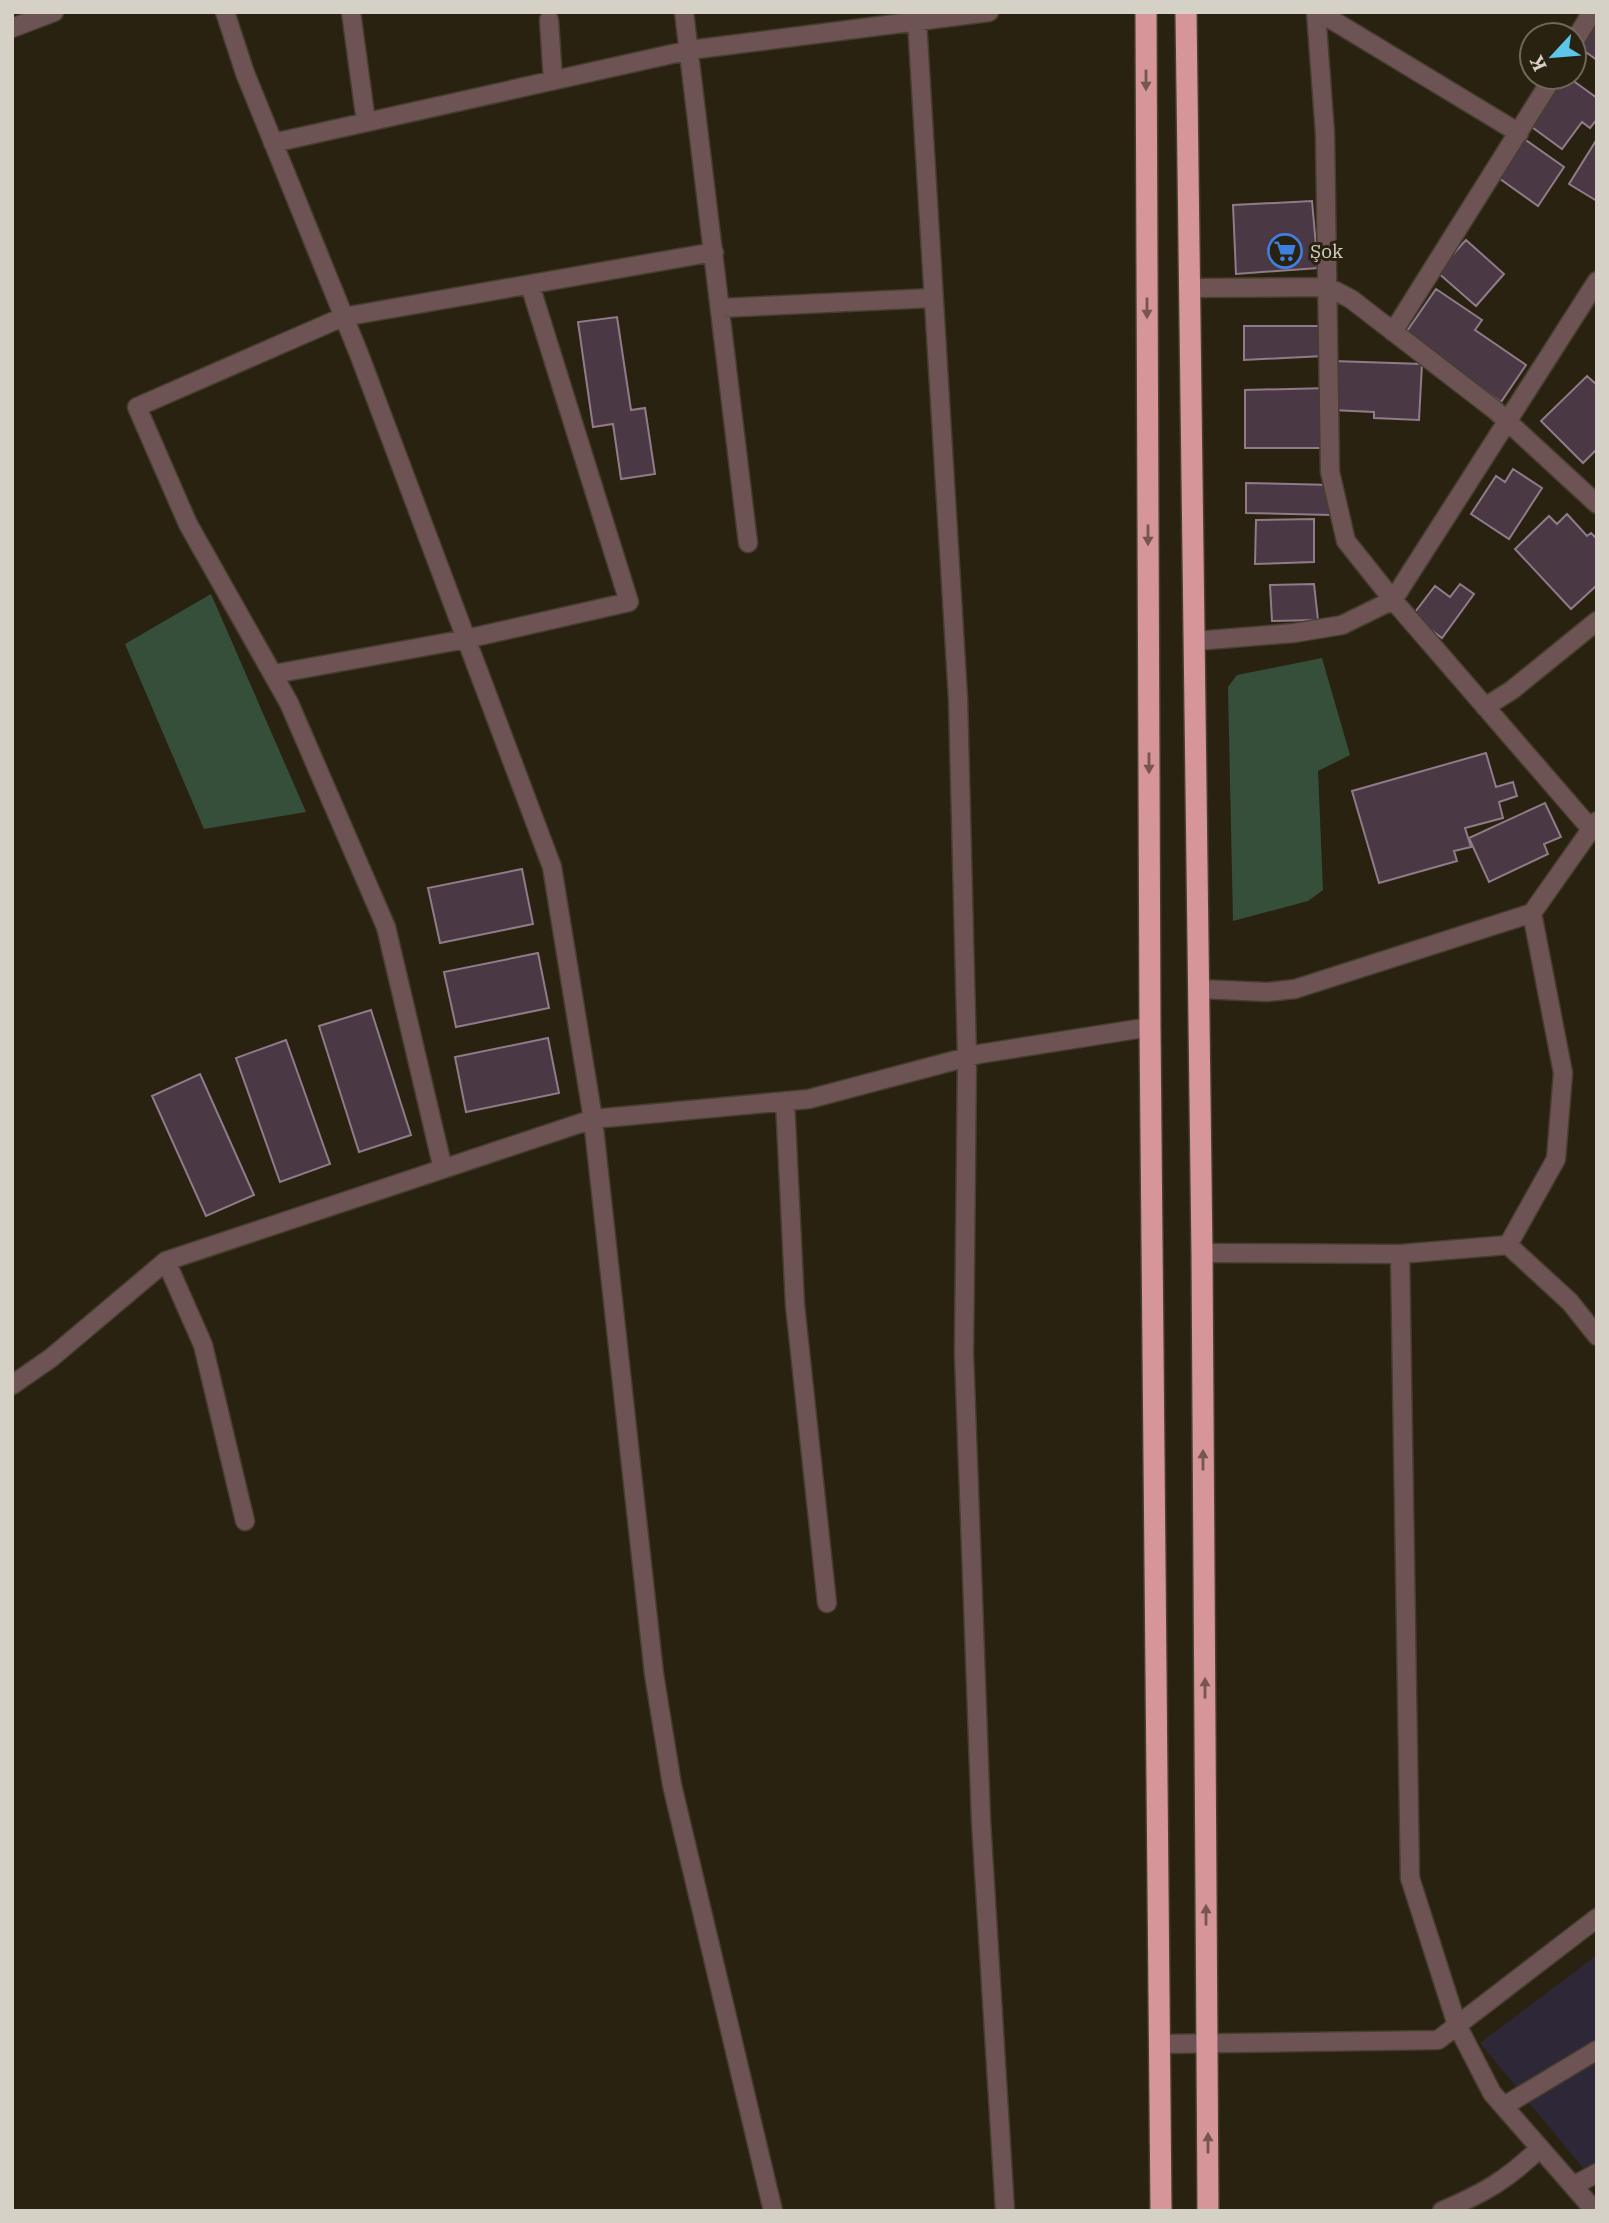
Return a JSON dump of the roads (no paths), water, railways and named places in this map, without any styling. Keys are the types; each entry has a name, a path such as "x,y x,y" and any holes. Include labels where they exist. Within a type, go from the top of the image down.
{"highway":[{"path":"1146,12 1150,1027 1161,2211"},
{"path":"1186,12 1196,641 1208,2211"}],"street":[{"path":"12,28 54,12"},
{"path":"225,12 245,74 344,317 552,867 593,1119 654,1674 672,1785 773,2211"},
{"path":"351,12 366,122"},
{"path":"684,12 748,543"},
{"path":"273,143 690,50 989,12"},
{"path":"1318,12 1519,133"},
{"path":"1199,989 1267,992 1295,989 1532,913 1594,825 1485,707 1346,541 1330,472 1325,134 1318,12"},
{"path":"549,20 553,80"},
{"path":"917,21 958,698 967,1057 964,1354 981,1821 1005,2211"},
{"path":"1393,332 1544,91"},
{"path":"443,1169 387,927 289,703 188,524 136,407 344,317 714,252"},
{"path":"1196,641 1294,633 1342,625 1393,600 1597,281"},
{"path":"274,674 466,639 629,602 530,285"},
{"path":"1190,288 1328,288 1351,299 1508,422 1597,504"},
{"path":"721,308 933,298"},
{"path":"1485,707 1512,690 1597,621"},
{"path":"1508,1245 1556,1159 1563,1073 1532,913"},
{"path":"12,1385 51,1357 166,1261 593,1119 809,1099 967,1057 1150,1027"},
{"path":"785,1101 795,1305 827,1603"},
{"path":"1202,1254 1400,1254 1508,1245 1570,1302 1597,1336"},
{"path":"1400,1254 1410,1878 1457,2025 1492,2093 1595,2211"},
{"path":"166,1261 203,1345 245,1521"},
{"path":"1159,2044 1438,2040 1597,1918"},
{"path":"1504,2106 1597,2050"},
{"path":"1442,2211 1480,2194 1515,2173 1540,2148"},
{"path":"1573,2186 1597,2173"}],"place":[{"name":"Şok","path":"1285,251"}]}
